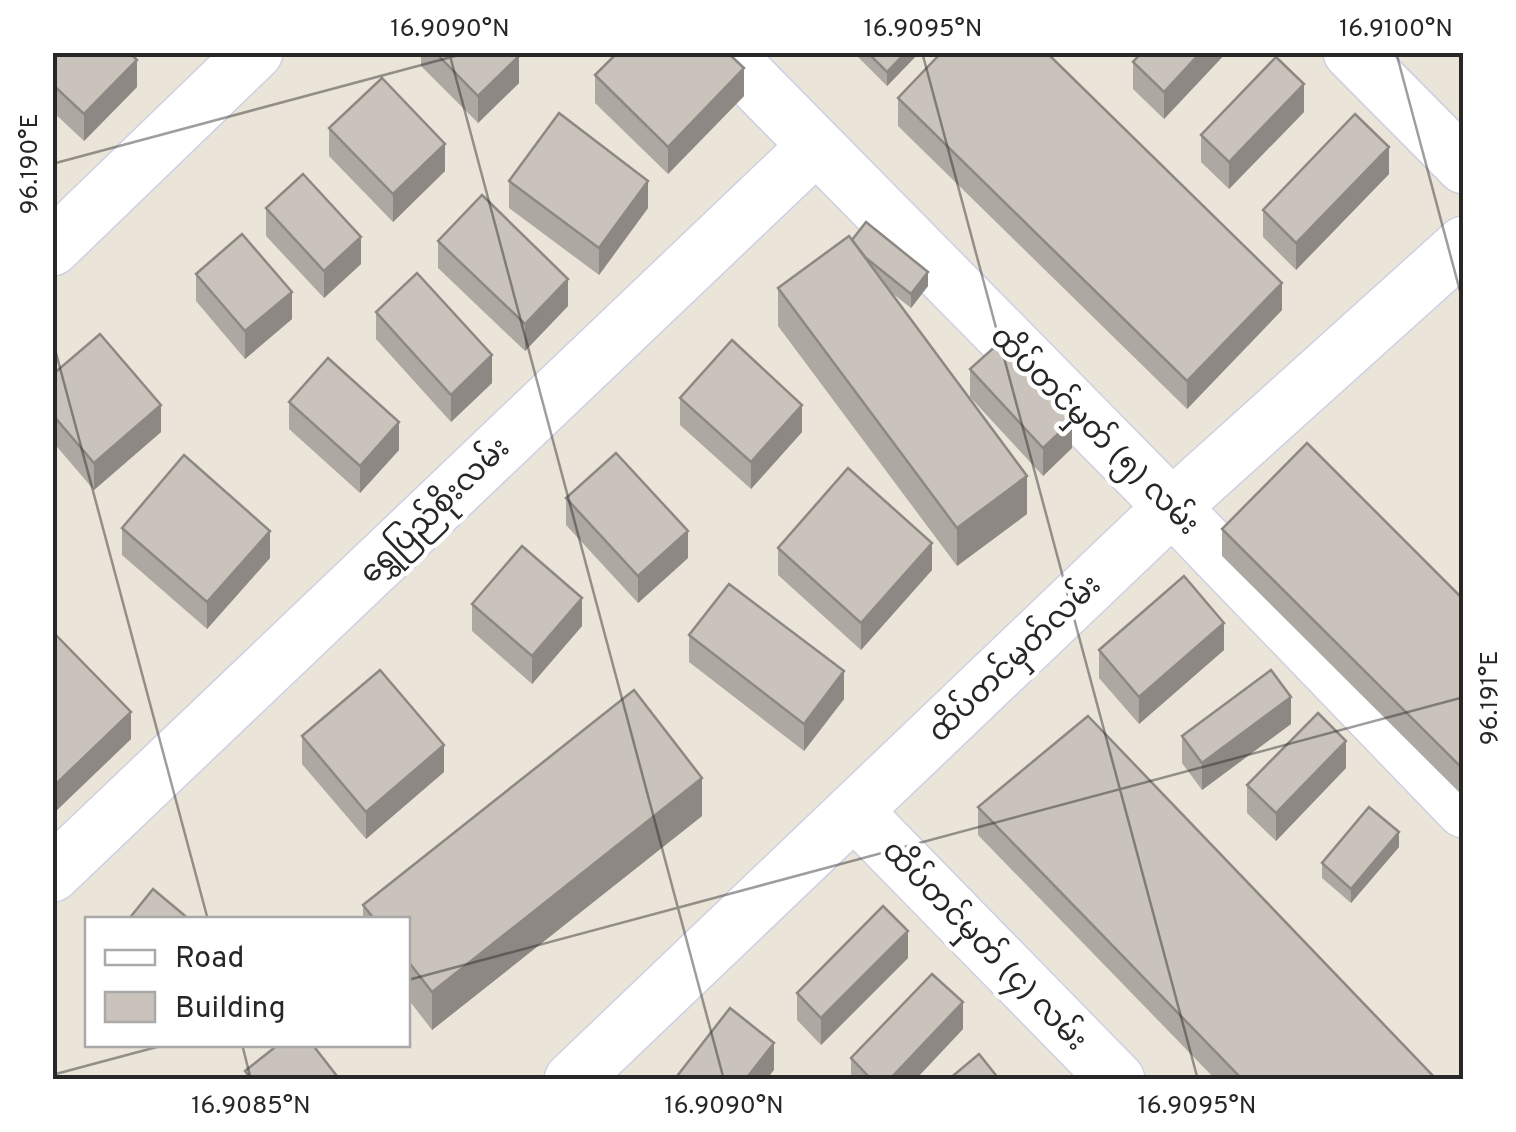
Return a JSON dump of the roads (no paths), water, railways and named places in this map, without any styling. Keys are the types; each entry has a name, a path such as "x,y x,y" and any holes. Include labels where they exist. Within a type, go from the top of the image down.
{"street":[{"path":"52,248 255,52"},
{"name":"ထိပ်တင်မှတ် (၅) လမ်း","path":"724,52 1464,810"},
{"path":"1350,52 1464,166"},
{"name":"ရွှေပြည်စိုးလမ်း","path":"52,874 815,147"},
{"name":"ထိပ်တင်မှတ်လမ်း","path":"572,1080 1172,507 1464,244"},
{"name":"ထိပ်တင်မှတ် (၄) လမ်း","path":"854,810 1116,1080"}]}
